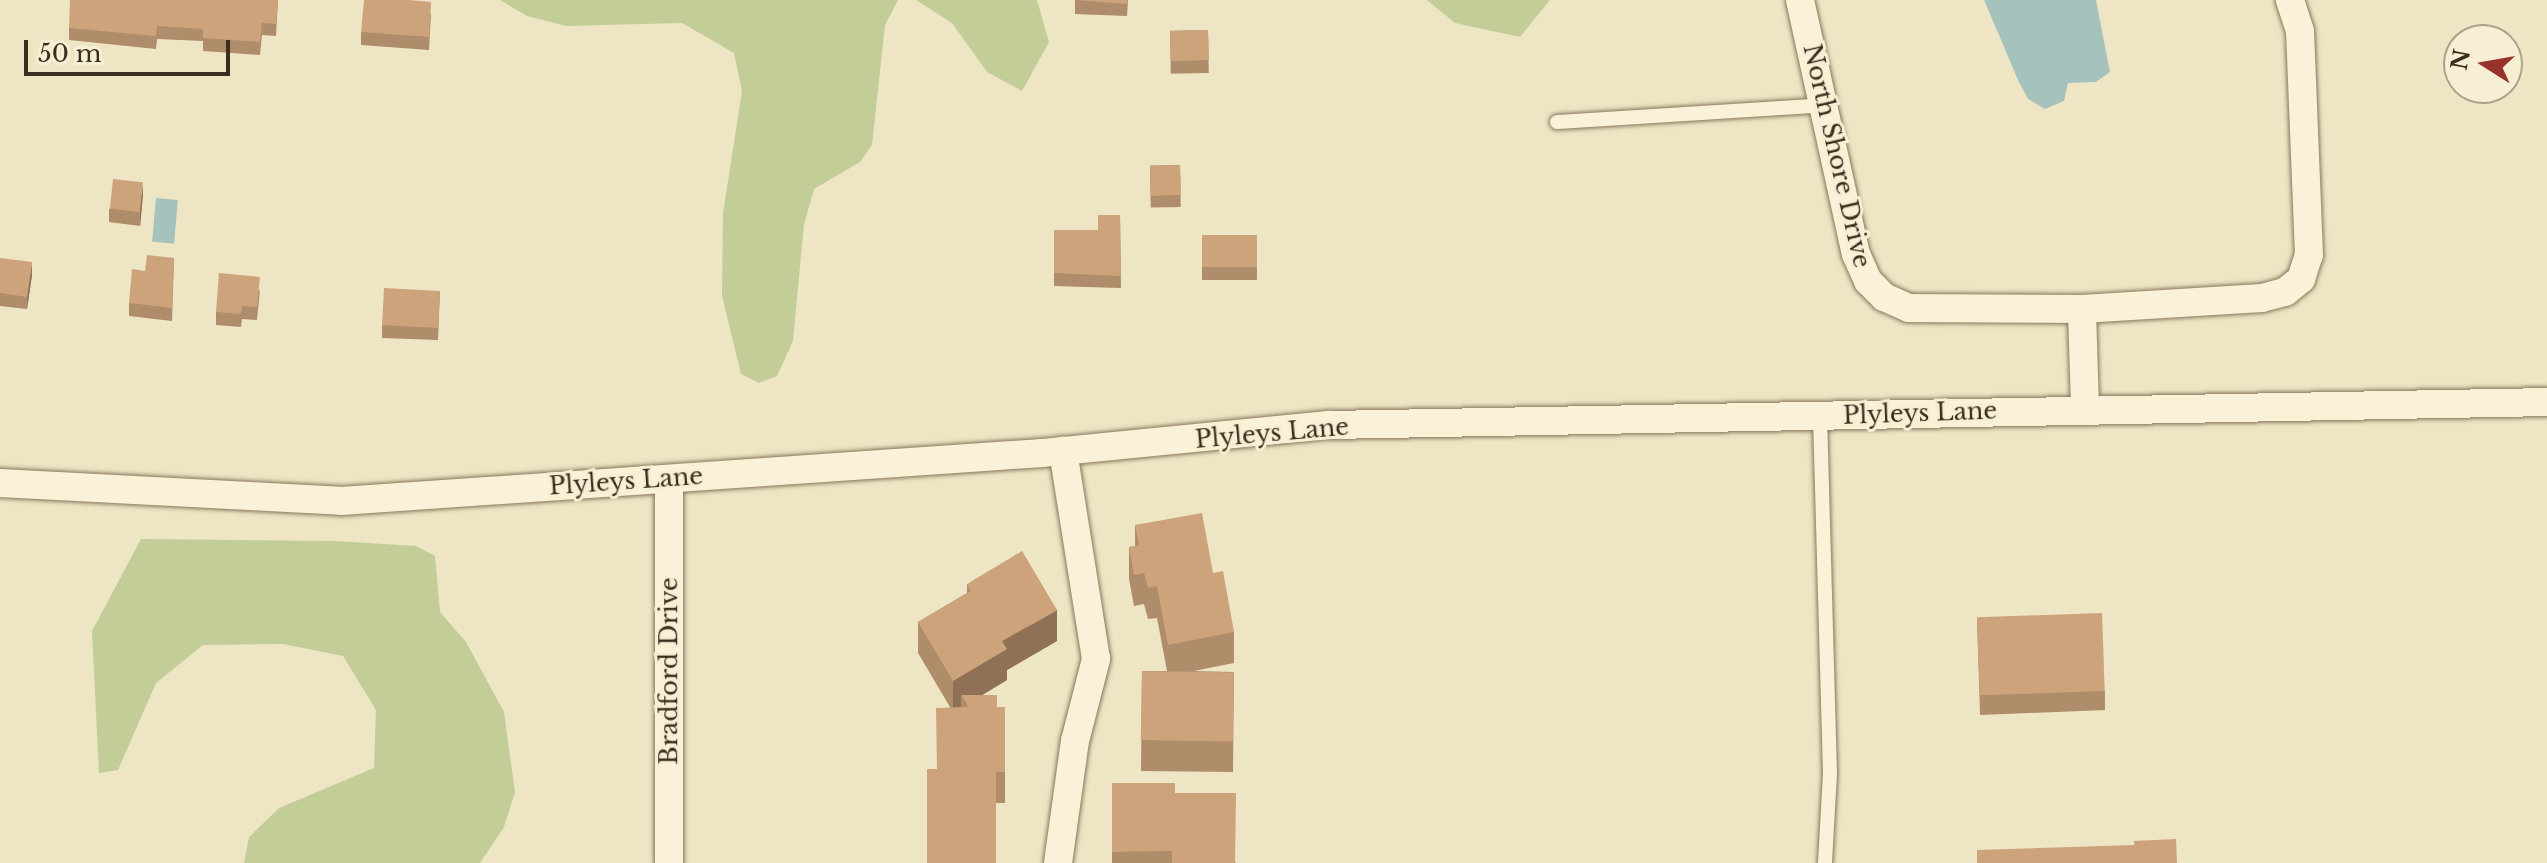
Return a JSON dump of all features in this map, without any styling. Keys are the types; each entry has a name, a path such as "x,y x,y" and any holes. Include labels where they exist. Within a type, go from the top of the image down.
{"street":[{"name":"North Shore Drive","path":"1800,0 1856,254 1868,281 1884,297 1909,308 1935,310 2082,309 2262,298 2285,292 2301,279 2309,255 2300,31 2290,0"},
{"path":"2082,309 2085,407"},
{"name":"Plyleys Lane","path":"0,483 341,501 1063,451 1330,425 1820,416 2085,407 2547,402"},
{"path":"1058,863 1075,741 1096,659 1063,451"},
{"name":"Bradford Drive","path":"669,479 669,863"}],"lane":[{"path":"1557,122 1825,105"},
{"path":"1820,416 1830,773 1825,863"}],"green space":[{"path":"500,0 898,0 885,25 872,145 860,162 814,189 804,224 793,341 777,376 759,383 741,374 722,296 723,213 742,91 734,53 682,23 566,26 527,16"},
{"path":"916,0 1037,0 1049,42 1022,91 987,72 952,23"},
{"path":"1427,0 1550,0 1520,37 1455,23"},
{"path":"141,539 335,541 416,546 435,556 440,612 466,642 504,712 515,792 504,827 480,863 244,863 249,837 279,808 374,768 376,710 343,656 283,644 203,645 156,683 118,770 99,773 92,631"}],"water":[{"path":"1984,0 2096,0 2110,72 2096,82 2068,83 2064,101 2045,109 2028,99"},
{"path":"156,198 178,200 174,244 152,242"}],"building":[{"path":"70,0 278,0 276,24 262,23 260,42 203,38 203,29 157,26 156,36 69,28"},
{"path":"364,0 431,2 429,37 361,32"},
{"path":"1075,0 1127,0 1127,4"},
{"path":"1208,30 1209,60 1171,61 1170,31"},
{"path":"1180,165 1181,195 1151,196 1150,166"},
{"path":"113,179 143,182 140,212 110,209"},
{"path":"1098,215 1120,215 1121,276 1054,273 1054,230 1098,230"},
{"path":"1202,235 1257,235 1257,267 1202,267"},
{"path":"147,255 174,258 172,308 129,303 132,269 145,271"},
{"path":"0,258 32,262 27,297 0,293"},
{"path":"219,273 260,277 257,307 242,306 241,314 216,312"},
{"path":"384,288 440,291 438,328 382,325"},
{"path":"1202,513 1213,573 1223,571 1234,632 1168,645 1157,586 1148,588 1144,573 1134,575 1129,547 1139,545 1135,525"},
{"path":"1022,551 1057,610 1002,641 1007,649 953,681 918,622 971,591 967,584"},
{"path":"2102,613 2105,691 1980,695 1977,617"},
{"path":"1142,671 1234,673 1233,742 1141,740"},
{"path":"961,695 997,695 997,707 1005,707 1005,772 996,772 996,863 927,863 927,769 937,769 936,708 968,707"},
{"path":"1112,783 1175,783 1175,793 1236,793 1235,863 1172,863 1172,851 1112,852"},
{"path":"2176,839 2177,863 1977,863 1977,850 2134,845 2134,841"}]}
